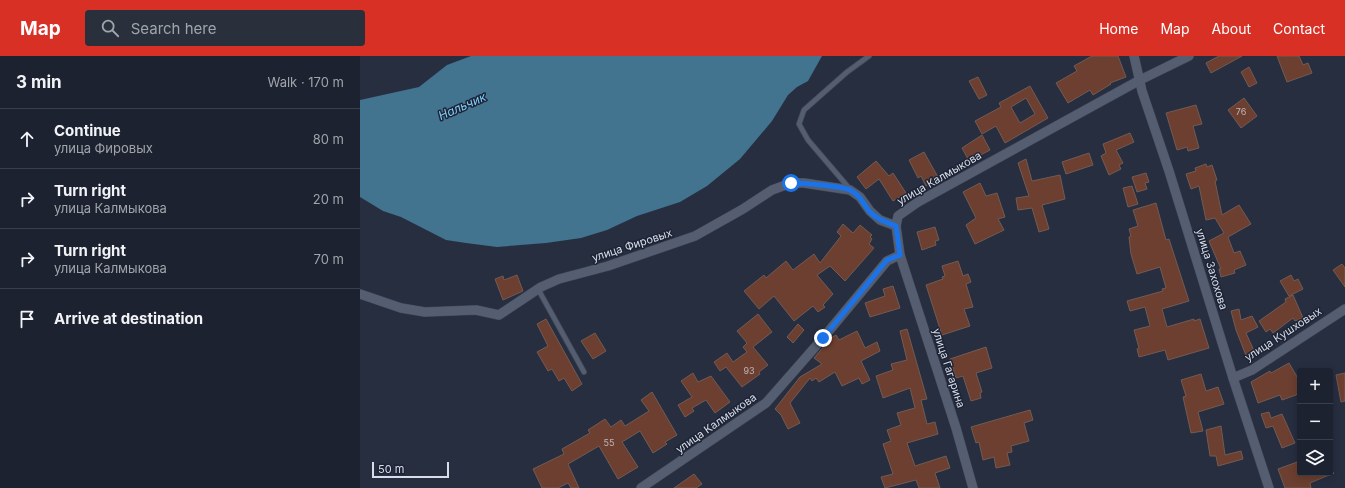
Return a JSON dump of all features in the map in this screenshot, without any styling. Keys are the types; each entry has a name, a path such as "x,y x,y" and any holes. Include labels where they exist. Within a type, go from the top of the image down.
{"street":[{"name":"улица Захохова","path":"1134,56 1140,80 1233,378 1269,488"},
{"name":"улица Калмыкова","path":"896,226 898,216 907,208 1140,80 1189,56"},
{"name":"улица Фировых","path":"360,294 401,308 425,312 476,310 499,315 538,289 559,279 608,266 680,242 743,210 772,190 791,183 804,183 850,190"},
{"path":"850,190 860,197 870,211 880,220 896,226 900,255"},
{"name":"улица Калмыкова","path":"641,488 766,402 818,343 887,260 900,255"},
{"name":"улица Гагарина","path":"900,255 956,428 973,488"},
{"name":"улица Кушховых","path":"1233,378 1252,370 1345,309"}],"lane":[{"path":"850,190 808,140 799,124 804,110 847,72 869,56"},
{"path":"538,289 584,372"}],"water":[{"name":"Нальчик","path":"471,56 822,56 808,81 797,87 788,95 772,121 740,159 707,186 680,202 637,216 607,230 581,238 546,243 497,247 446,240 401,217 383,211 360,197 360,100 419,87 447,65"}],"building":[{"path":"1092,56 1118,56 1126,77 1110,83 1111,84 1093,95 1090,90 1068,103 1056,83 1077,71 1074,66"},
{"path":"1219,56 1242,56 1211,73 1206,63"},
{"path":"1277,56 1299,56 1303,65 1308,63 1312,73 1287,82"},
{"path":"1249,67 1257,83 1249,87 1241,72"},
{"path":"978,77 987,95 979,99 969,81"},
{"path":"1030,86 1048,118 1005,143 996,126 982,134 975,121 1001,107 999,103","holes":["1026,98 1035,114 1020,123 1011,107"]},
{"path":"1244,98 1257,116 1241,128 1228,110"},
{"path":"1196,105 1202,124 1193,126 1199,148 1188,151 1187,147 1177,150 1166,113"},
{"path":"1130,133 1134,142 1116,150 1123,163 1119,165 1121,169 1109,175 1101,156 1106,153 1103,144"},
{"path":"982,135 990,150 969,161 962,148"},
{"path":"924,152 939,179 926,186 921,176 918,178 909,160"},
{"path":"1089,153 1093,165 1066,174 1062,162"},
{"path":"1026,159 1032,181 1060,175 1065,199 1042,205 1049,229 1039,232 1032,208 1018,210 1016,198 1029,196 1018,163"},
{"path":"876,161 889,176 893,173 906,193 893,201 879,179 866,189 857,177"},
{"path":"1206,164 1207,167 1212,165 1217,180 1215,181 1222,215 1239,205 1251,224 1228,237 1234,253 1240,251 1246,265 1234,270 1235,273 1221,277 1219,269 1221,269 1209,241 1224,233 1215,218 1206,220 1199,186 1191,189 1186,174 1196,171 1195,168"},
{"path":"1146,173 1149,182 1145,183 1147,189 1137,192 1132,177"},
{"path":"980,183 986,196 997,193 1005,217 998,219 1004,230 975,244 966,225 976,218 963,192"},
{"path":"1132,186 1138,204 1128,207 1123,188"},
{"path":"1156,203 1166,240 1169,239 1189,301 1162,309 1167,327 1194,319 1194,321 1200,319 1209,348 1168,360 1165,350 1139,357 1137,349 1139,348 1134,330 1150,326 1145,307 1130,311 1127,301 1163,291 1162,289 1166,288 1160,267 1137,274 1131,254 1129,237 1131,236 1129,229 1138,226 1133,210"},
{"path":"843,224 853,233 860,225 872,235 870,237 872,239 869,244 874,248 845,281 830,266 817,275 833,294 823,305 825,307 818,312 813,306 794,321 774,296 759,309 744,291 764,275 766,278 786,261 793,270 814,254 820,263 841,236 837,232"},
{"path":"935,227 939,240 935,241 936,245 922,250 917,232"},
{"path":"958,261 963,276 968,274 971,282 966,284 973,307 964,309 970,326 942,335 926,285 943,279 942,277 945,276 942,266"},
{"path":"1342,264 1345,268 1345,287 1333,270"},
{"path":"517,275 523,291 503,300 495,279 503,276 504,280"},
{"path":"1291,275 1294,281 1298,279 1303,289 1289,296 1280,281"},
{"path":"893,286 900,308 870,317 865,303 885,296 883,289"},
{"path":"1293,295 1303,318 1295,321 1293,318 1273,333 1270,329 1266,332 1259,321 1286,302 1285,299"},
{"path":"1239,309 1241,320 1252,316 1258,327 1246,333 1255,353 1247,358 1236,330 1231,311"},
{"path":"758,314 772,332 753,347 768,365 759,372 760,374 742,387 726,367 720,371 714,362 727,353 733,362 747,352 743,347 747,343 737,331"},
{"path":"546,319 582,384 572,391 564,378 559,381 552,369 548,371 537,352 548,346 537,324"},
{"path":"798,324 804,330 793,343 787,337"},
{"path":"907,329 927,399 921,400 927,424 935,422 938,434 907,443 915,466 946,456 950,468 935,473 940,488 919,488 916,480 885,488 881,477 893,474 883,444 891,441 887,430 901,425 897,413 915,408 910,388 883,398 876,376 893,370 891,364 907,360 900,331"},
{"path":"857,331 865,348 877,342 880,351 861,361 870,380 862,384 859,378 842,386 835,372 819,382 816,378 812,381 810,378 790,403 800,423 788,429 781,415 775,409 800,377 822,364 814,358 831,338 836,335 839,340"},
{"path":"595,333 606,351 593,359 581,341"},
{"path":"986,347 992,368 976,373 982,392 980,393 981,398 971,401 963,376 956,378 950,359"},
{"path":"1289,363 1297,377 1297,394 1282,400 1280,395 1258,403 1251,382 1270,371 1271,373"},
{"path":"693,373 698,382 711,376 730,402 715,413 706,400 692,408 694,411 685,417 678,405 692,397 681,381"},
{"path":"1345,373 1345,401 1341,402 1336,375"},
{"path":"1201,374 1206,391 1218,387 1224,404 1198,412 1203,431 1191,433 1183,397 1186,396 1181,380"},
{"path":"652,392 677,435 665,442 667,444 653,453 640,431 622,442 638,467 618,479 599,446 568,464 579,488 571,488 568,483 558,488 542,488 533,469 564,454 562,449 590,433 588,430 605,419 611,427 621,420 625,426 649,411 641,400"},
{"path":"1030,410 1033,420 1024,423 1029,441 1011,446 1012,452 1007,453 1010,465 996,468 994,457 983,460 979,442 976,443 971,427"},
{"path":"1269,412 1271,418 1282,414 1295,443 1282,448 1273,426 1266,428 1261,414"},
{"path":"1221,426 1225,455 1241,451 1243,459 1218,466 1216,456 1210,456 1206,430"},
{"path":"1297,462 1297,476 1327,476 1310,483 1311,488 1285,488 1278,469"},
{"path":"694,474 702,484 696,488 674,488"}],"route":[{"path":"791,183 804,183 850,190 860,197 870,211 880,220 896,226 900,255 887,260 823,338"}]}
